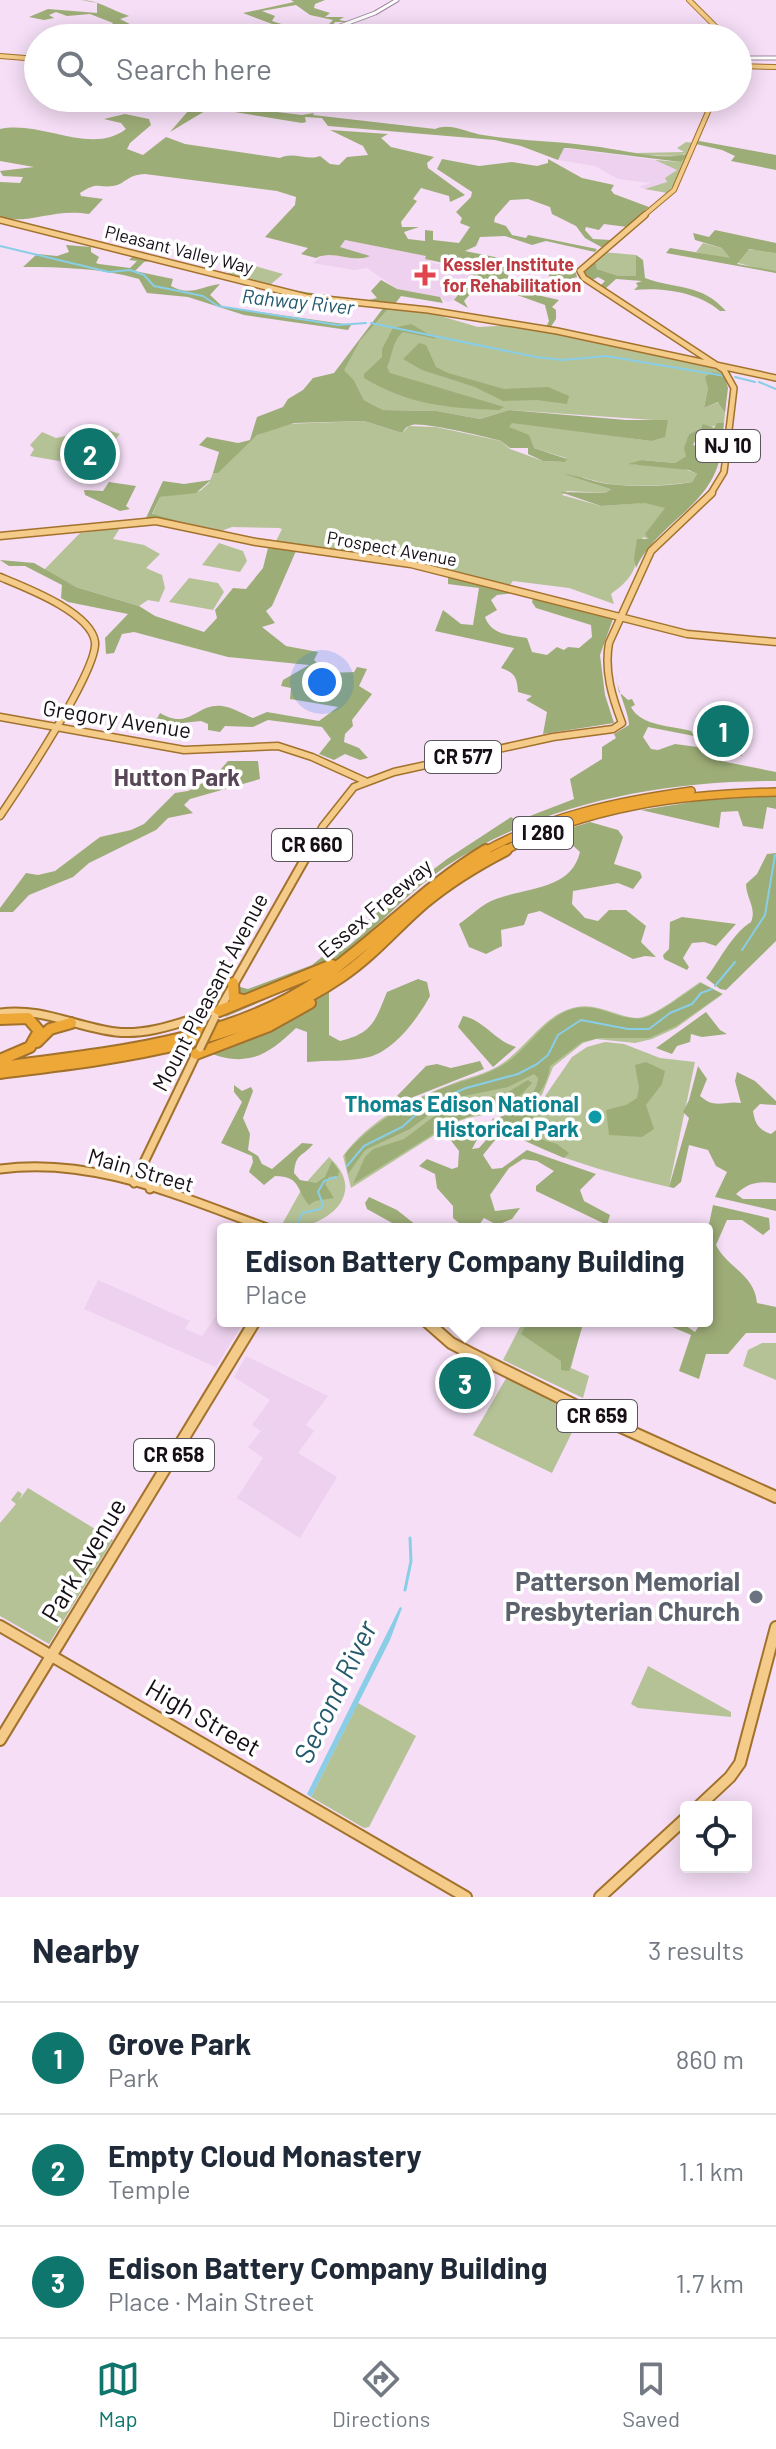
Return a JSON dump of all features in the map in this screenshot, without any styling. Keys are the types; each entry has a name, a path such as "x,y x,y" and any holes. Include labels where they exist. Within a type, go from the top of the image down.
{"highway":[{"name":"Essex Freeway","path":"0,1067 193,1035 278,1004 318,981 353,955 443,876 523,831 623,801 703,790 776,789"},
{"name":"Essex Freeway","path":"0,1073 183,1045 213,1037 282,1010 351,970 432,896 460,875 492,855 531,837 627,807 776,789"},
{"path":"217,1014 353,955"},
{"path":"198,1051 269,1026 318,998 351,970"},
{"path":"233,983 234,998 246,1001"},
{"path":"0,1016 22,1016 33,1020 39,1031 30,1047"},
{"path":"0,1060 30,1047 50,1029 71,1023"}],"main road":[{"path":"689,0 713,24"},
{"path":"0,56 24,58"},
{"path":"752,66 776,67"},
{"path":"708,112 674,190 580,271 584,278 728,375 737,371"},
{"name":"Pleasant Valley Way","path":"0,220 306,297 428,310 547,329 776,378"},
{"path":"696,361 705,358"},
{"name":"Mount Pleasant Avenue","path":"134,1183 233,983 323,826 345,795 365,781 542,739 619,726 622,717 611,694 607,655 651,551 707,498 724,472 734,388 728,375"},
{"name":"Prospect Avenue","path":"0,536 156,521 256,542 411,564 687,634 776,642"},
{"path":"0,575 70,607 99,641 98,658 0,816"},
{"name":"Gregory Avenue","path":"0,717 184,750 278,746 312,757 365,781"},
{"path":"0,1016 30,1011 116,1032 136,1032 217,1014"},
{"name":"Main Street","path":"0,1169 47,1163 134,1183 252,1223"},
{"path":"143,1163 150,1189"},
{"name":"Park Avenue","path":"0,1740 251,1327"},
{"name":"CR 659","path":"434,1327 462,1349 601,1418 776,1497"},
{"name":"High Street","path":"0,1626 466,1897"},
{"path":"704,1801 740,1763 776,1627"},
{"path":"600,1897 680,1824"}],"street":[{"path":"346,24 375,13 397,0"},
{"path":"752,58 776,58"}],"shaded area":[{"path":"564,148 663,161 677,170 663,185 645,189 639,187 651,183 618,179 595,166 558,160"},
{"name":"Kessler Institute for Rehabilitation","path":"345,240 427,256 432,263 477,270 454,300 447,302 439,297 397,289 367,268 354,270 313,263 326,253 359,260 370,256 339,247"},
{"path":"98,1280 190,1321 185,1329 202,1336 216,1316 217,1327 240,1327 216,1367 84,1309"},
{"path":"246,1356 328,1396 306,1425 314,1431 298,1453 337,1477 300,1538 237,1498 263,1458 248,1447 261,1431 252,1425 270,1400 234,1377"}],"green space":[{"path":"81,0 99,3 129,16 120,19 130,24 112,24 90,14 67,16 56,12 49,15 54,18 44,20 29,17 48,9 97,13 97,3"},
{"path":"291,0 325,0 315,4 314,8 330,13 325,17 344,17 339,20 349,22 329,24 333,20 310,15 296,5 262,11 275,16 272,21 281,24 272,24 243,13 294,2"},
{"path":"187,112 203,112 170,132"},
{"path":"235,112 314,113 435,129 453,127 497,137 578,144 653,156 688,154 681,162 564,148 558,160 495,140 328,126 322,118 305,117 306,122"},
{"path":"125,114 149,119 151,125 127,149 143,155 166,137 185,144 280,158 290,155 320,156 330,164 339,165 347,157 368,155 363,146 330,130 388,134 381,138 391,147 434,157 427,163 428,168 465,195 450,202 449,196 421,188 413,199 417,201 401,222 402,227 419,227 404,232 408,239 425,241 425,230 433,231 433,240 459,243 470,227 460,223 462,218 456,212 472,192 437,169 442,159 479,166 512,162 537,166 548,163 548,159 582,178 614,185 611,190 614,194 649,207 627,227 604,224 599,230 586,227 593,239 611,240 603,248 585,238 576,226 552,214 550,207 528,199 510,200 494,222 506,226 512,235 526,238 528,235 597,249 595,252 546,241 532,245 505,236 480,237 476,246 465,251 559,270 575,270 577,277 555,283 549,276 550,272 526,264 512,263 506,267 508,276 516,279 516,288 536,290 537,295 559,300 552,307 556,310 556,319 550,328 546,327 549,321 545,305 506,291 495,283 478,285 464,301 468,308 454,300 477,270 345,240 340,247 370,256 330,255 316,258 301,254 308,248 265,237 295,205 296,197 277,191 145,174 117,185 94,186 80,193 81,196 103,199 89,214 0,218 0,182 20,183 23,177 3,176 0,171 34,167 0,161 0,129 32,129 97,139 126,129 121,123 104,119"},
{"path":"699,141 776,155 776,170 731,161 735,156 696,144"},
{"path":"686,142 694,143 677,181 667,193 645,189 667,182 665,178 677,170 655,160 681,162 685,153 681,156 635,155 593,146 636,153 684,152 677,148"},
{"path":"715,230 776,243 776,253 749,249 737,264 776,273 666,253 670,248 730,258 722,248 695,240 693,233 709,237"},
{"path":"703,243 722,248 776,251 776,273 696,252"},
{"path":"66,245 91,247 91,252 99,257 96,263 99,264 130,268 137,261 129,260 134,255 156,260 144,262 135,271 173,279 171,286 184,291 220,284 210,295 223,307 351,325 348,330 244,315 188,297 147,293 139,279 110,272 23,267 37,254 57,256 69,252"},
{"path":"603,252 636,255 637,276 619,276 597,269 595,260"},
{"path":"636,255 643,260 645,278 698,291 726,311 679,292 634,290 638,286 636,283 642,281 616,279 605,289 600,286 605,281 598,277 591,281 583,273 595,259 597,269 619,276 636,276"},
{"path":"241,262 283,274 270,285 227,275"},
{"path":"381,280 397,289 440,297 443,303 401,296 394,305 308,295 272,287 365,301 377,298 371,291"},
{"path":"384,307 389,308 360,341 344,370 354,380 364,400 383,410 437,411 480,419 509,410 626,420 668,420 665,437 651,441 512,423 509,427 529,435 534,448 567,459 565,462 543,461 528,454 528,448 510,448 501,441 429,426 412,425 402,433 364,421 294,423 257,435 218,473 213,473 219,452 199,445 207,437 238,443 250,440 257,417 283,407 313,378 334,373"},
{"path":"389,308 427,312 478,327 514,325 675,356 724,374 708,388 704,408 719,402 725,413 724,423 689,434 686,456 675,463 642,460 633,465 682,468 697,474 692,482 620,485 568,475 612,488 605,493 567,491 562,495 601,506 654,502 668,507 648,536 650,540 643,537 630,576 611,594 614,604 569,588 513,581 510,585 403,560 279,545 276,541 282,529 279,528 232,527 221,531 152,515 160,497 200,491 209,483 213,473 257,435 284,424 364,421 402,433 409,426 436,427 501,441 510,449 543,461 565,462 566,458 534,448 508,426 526,423 650,441 668,421 509,410 480,419 437,411 383,410 364,400 354,380 343,370 360,341"},
{"path":"411,324 437,339 403,332 387,367 390,373 504,407 499,410 480,409 429,403 397,394 364,378 364,374 382,357 382,349 393,328"},
{"path":"419,343 426,345 436,367 448,373 504,389 548,387 569,396 567,404 537,400 503,401 475,387 422,370 403,359"},
{"path":"712,372 724,374 728,388 725,413 718,402 704,408 708,388 705,377"},
{"path":"717,423 724,423 722,442 697,437 693,445 721,451 708,486 658,538 636,568 637,539 649,539 645,534 665,508 645,503 601,506 560,492 605,493 611,489 564,474 629,486 692,482 697,474 689,470 628,464 642,460 675,463 686,456 684,448 689,434 701,429 703,424 714,428"},
{"path":"98,427 120,434 108,448 85,448 65,462 30,456 34,449 30,445 42,432 56,438 75,434 72,437 75,441 84,441"},
{"path":"211,480 196,493 160,497 152,514 209,529 146,518 163,481 184,484"},
{"path":"109,482 136,486 126,506 130,509 120,511 85,495 84,490 103,491"},
{"path":"120,528 113,539 144,545 160,554 146,568 162,575 165,588 159,602 148,600 139,606 76,587 44,570 80,533"},
{"path":"219,543 243,551 247,561 240,572 202,565"},
{"path":"268,548 296,551 272,606 266,611 275,623 262,627 286,646 318,652 314,660 328,670 354,672 357,667 367,669 359,686 372,694 352,720 353,726 345,734 344,742 359,748 368,758 360,760 345,754 334,760 319,754 331,739 322,727 268,720 253,727 225,726 220,732 208,730 208,724 201,721 153,726 160,713 179,719 213,706 230,708 253,718 267,712 319,721 338,707 290,699 291,688 281,686 283,680 309,665 228,657 134,632 122,634 114,653 106,654 105,638 128,614 68,602 61,598 62,585 25,566 9,566 0,560 34,563 76,587 139,606 155,616 204,632 217,618 215,610 233,588 246,589 263,568"},
{"path":"448,576 515,593 497,595 491,600 497,610 485,617 496,631 527,638 532,652 547,655 557,647 564,650 568,647 579,648 592,637 591,625 536,608 533,598 613,619 600,655 605,695 614,723 543,734 547,712 526,700 532,696 518,692 514,676 501,668 514,648 435,631 443,610 461,624 473,625 479,588 448,584"},
{"path":"189,578 218,583 224,592 213,610 169,602"},
{"path":"620,693 628,700 632,699 635,705 631,707 642,718 691,731 694,736 648,727 643,737 651,749 658,750 675,744 705,748 717,738 739,747 742,756 717,756 721,761 776,772 776,781 689,785 646,791 562,812 521,827 445,867 319,971 225,1017 240,987 248,989 312,965 332,949 346,948 365,932 369,919 447,859 511,817 517,821 574,799 570,779 602,759 602,747 616,738 614,734 629,725"},
{"path":"228,761 258,761 260,779 190,799 184,805 193,813 168,818 156,830 89,863 73,877 29,895 13,912 0,912 26,873 38,875 55,871 100,837 144,824 175,793 188,791 214,777"},
{"path":"776,796 776,809 767,807 763,829 743,826 738,811 721,812 719,828 641,810 705,800"},
{"path":"590,822 618,830 623,837 614,864 640,872 642,877 633,889 618,883 573,891 572,904 585,918 598,921 609,910 626,910 646,926 641,942 656,957 633,959 540,911 528,914 524,925 501,930 502,946 486,954 469,947 459,924 491,901 547,885 568,874 580,852 558,832"},
{"path":"776,853 776,941 726,990 720,989 706,978 732,940 751,922 753,912 746,884 757,874 767,854"},
{"path":"682,917 736,924 716,946 704,942 692,943 683,958 689,967 687,970 664,959 663,955 669,949 670,922"},
{"path":"418,979 427,982 430,996 425,1005 397,1040 369,1057 307,1062 307,1032 296,1028 266,1052 245,1059 207,1052 329,991 329,1035 340,1041 351,1038 371,1024 387,992"},
{"path":"700,982 723,994 676,1028 635,1043 596,1039 583,1043 553,1067 542,1095 519,1109 467,1118 452,1124 351,1188 343,1156 366,1131 423,1096 500,1065 555,1016 585,1006 629,1017 644,1017"},
{"path":"701,983 722,994 676,1026 649,1038 599,1038 582,1042 550,1066 544,1085 533,1100 508,1112 498,1112 517,1104 534,1091 538,1078 534,1074 508,1087 450,1099 410,1129 365,1150 348,1174 345,1154 377,1124 428,1095 501,1066 518,1054 548,1023 565,1012 585,1007 635,1019 643,1018"},
{"path":"706,1012 727,1034 702,1037 691,1034 690,1042 677,1046 672,1054 656,1048"},
{"path":"463,1016 516,1047 493,1067 458,1027"},
{"name":"Thomas Edison National Historical Park","path":"605,1042 624,1044 660,1058 695,1062 669,1187 553,1153 492,1120 518,1114 541,1102 572,1057 587,1047"},
{"path":"480,1061 484,1069 411,1098 397,1096 426,1066 437,1064 451,1068"},
{"path":"646,1062 665,1071 662,1084 646,1105 654,1129 642,1137 609,1135 606,1110 626,1105 637,1098 639,1088 635,1065"},
{"path":"698,1066 707,1079 700,1096 711,1103 741,1103 735,1081 737,1072 755,1081 776,1101 776,1105 760,1104 753,1111 761,1128 771,1134 776,1130 776,1183 754,1183 736,1194 743,1199 776,1199 776,1211 715,1197 727,1172 716,1166 708,1150 689,1145 681,1182 674,1188 669,1187 689,1118 683,1112"},
{"path":"528,1080 532,1083 516,1100 451,1123 353,1184 365,1157 373,1149 404,1139 452,1103 503,1095"},
{"path":"234,1085 242,1091 251,1087 253,1091 243,1118 250,1134 248,1150 272,1169 302,1143 313,1144 298,1158 294,1173 300,1180 316,1183 325,1177 332,1161 339,1171 338,1176 329,1177 325,1184 334,1198 309,1205 289,1178 275,1176 264,1185 249,1172 252,1156 221,1143 242,1102 234,1092"},
{"path":"532,1108 535,1115 527,1123 523,1134 557,1144 569,1153 564,1158 503,1131 492,1119"},
{"path":"474,1126 481,1132 472,1149 479,1148 488,1138 500,1134 483,1155 492,1169 502,1168 527,1150 596,1174 580,1190 584,1201 610,1215 608,1223 536,1191 536,1186 554,1171 537,1161 523,1159 509,1168 490,1195 495,1211 520,1208 512,1219 502,1223 484,1218 480,1223 459,1223 453,1218 453,1206 437,1188 435,1174 419,1166 427,1159 452,1169 458,1167 459,1151 449,1138 456,1131"},
{"path":"329,1157 341,1171 345,1185 343,1198 336,1209 313,1223 283,1223 304,1185"},
{"path":"369,1197 397,1210 413,1223 392,1223 367,1209 365,1203"},
{"path":"713,1205 769,1218 770,1229 763,1235 742,1220 727,1220 716,1245 751,1285 757,1303 776,1307 776,1333 746,1333 728,1354 706,1354 699,1379 679,1371 691,1335 672,1327 688,1327 695,1332 698,1327 713,1327 713,1223 709,1223"},
{"path":"520,1327 581,1329 571,1368 589,1376 583,1398 503,1360"},
{"path":"525,1327 582,1327 569,1371 561,1370 561,1361 521,1334"},
{"path":"762,1343 776,1343 776,1380 743,1366 748,1350"},
{"path":"508,1375 582,1412 552,1473 473,1435"},
{"path":"28,1488 113,1540 49,1644 0,1616 0,1523 16,1504 11,1500 18,1491 22,1494 19,1500"},
{"path":"648,1666 731,1712 731,1717 638,1708 631,1704"},
{"path":"358,1703 416,1736 369,1827 364,1828 311,1797"}],"water":[{"path":"400,1607 390,1640 311,1797 307,1794"}],"waterway":[{"name":"Rahway River","path":"0,246 109,272 130,270 144,275 154,286 203,296 218,306 338,325 366,323"},
{"name":"Rahway River","path":"371,323 536,357 563,360 606,356 725,376"},
{"name":"Rahway River","path":"735,377 755,382"},
{"name":"Rahway River","path":"759,382 776,389"},
{"path":"742,950 765,915 775,855"},
{"path":"715,986 735,962"},
{"name":"Second River","path":"347,1166 364,1146 402,1127 427,1105 466,1088 518,1074 537,1064 548,1055 558,1035 581,1020 628,1029 649,1029 670,1013 692,1004 701,993 712,989"},
{"name":"Second River","path":"298,1223 302,1213 320,1209 323,1204 318,1192 324,1181 336,1177"},
{"name":"Second River","path":"405,1590 411,1561 410,1538"}],"place":[{"name":"Kessler Institute for Rehabilitation","path":"425,275"},
{"name":"Empty Cloud Monastery","path":"90,454"},
{"name":"Grove Park","path":"723,731"},
{"name":"Thomas Edison National Historical Park","path":"595,1117"},
{"name":"Edison Battery Company Building","path":"465,1383"},
{"name":"Patterson Memorial Presbyterian Church","path":"756,1597"}],"district":[{"name":"Hutton Park","path":"177,778"}]}
